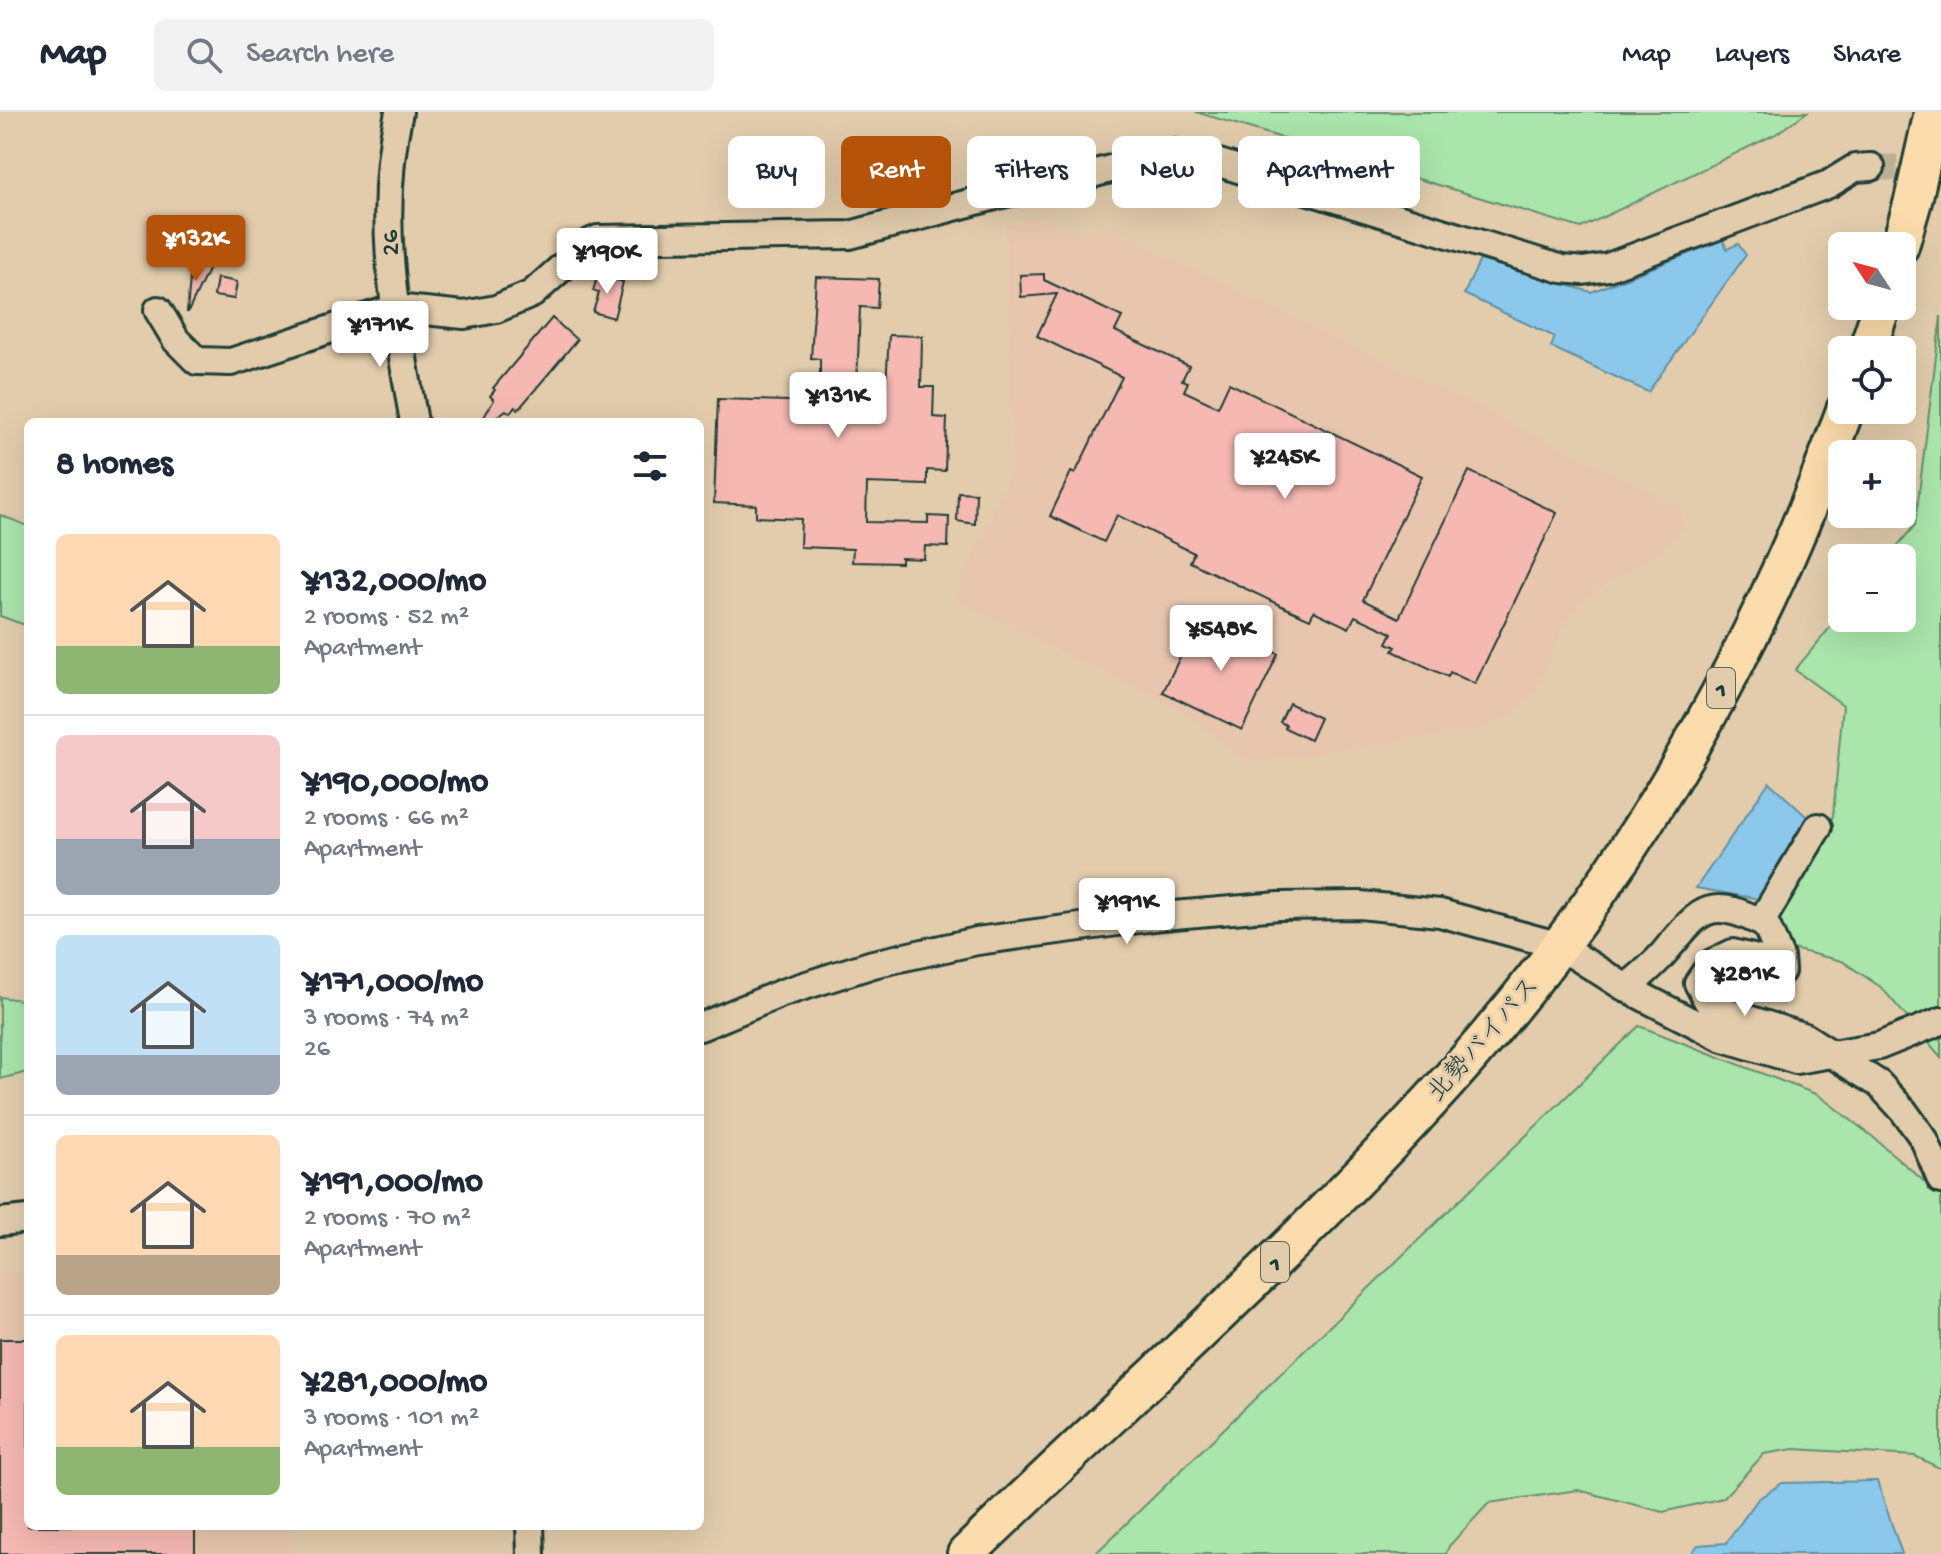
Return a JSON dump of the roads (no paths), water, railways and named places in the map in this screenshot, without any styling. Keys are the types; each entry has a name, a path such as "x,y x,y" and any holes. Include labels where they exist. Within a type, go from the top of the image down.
{"highway":[{"path":"1904,232 1933,112"},
{"name":"北勢バイパス","path":"966,1554 1273,1264 1468,1059 1560,946 1663,793 1731,671 1788,554 1839,424"}],"street":[{"name":"26","path":"399,112 387,185 387,235 395,308 413,418"},
{"path":"158,310 176,340 197,361 231,362 395,308 464,315 496,309 532,294 589,243 598,239 850,235 1170,153 1208,160 1562,269 1583,271 1608,267 1829,184 1855,168 1871,167"},
{"path":"1771,940 1818,827"},
{"path":"704,1025 782,993 873,964 977,941 1162,916 1279,906 1360,905 1440,913 1560,946 1626,988 1721,1037 1796,1060 1879,1046 1941,1021"},
{"path":"1626,988 1662,955 1690,921 1717,908 1738,911 1771,940 1781,971 1769,970 1757,959 1733,953 1712,963 1698,983 1708,1002 1732,1014 1805,1037 1879,1084 1924,1139 1941,1180"},
{"path":"0,1222 24,1219"},
{"path":"530,1530 531,1554"}],"water":[{"path":"1723,240 1727,249 1738,244 1746,255 1648,392 1551,347 1555,337 1464,294 1480,260 1591,292"},
{"path":"1769,782 1808,818 1759,899 1696,888"},
{"path":"1877,1481 1902,1554 1691,1554 1698,1545 1726,1543 1758,1499 1782,1483"}],"tunnel":[{"path":"1871,167 1941,169"}]}
